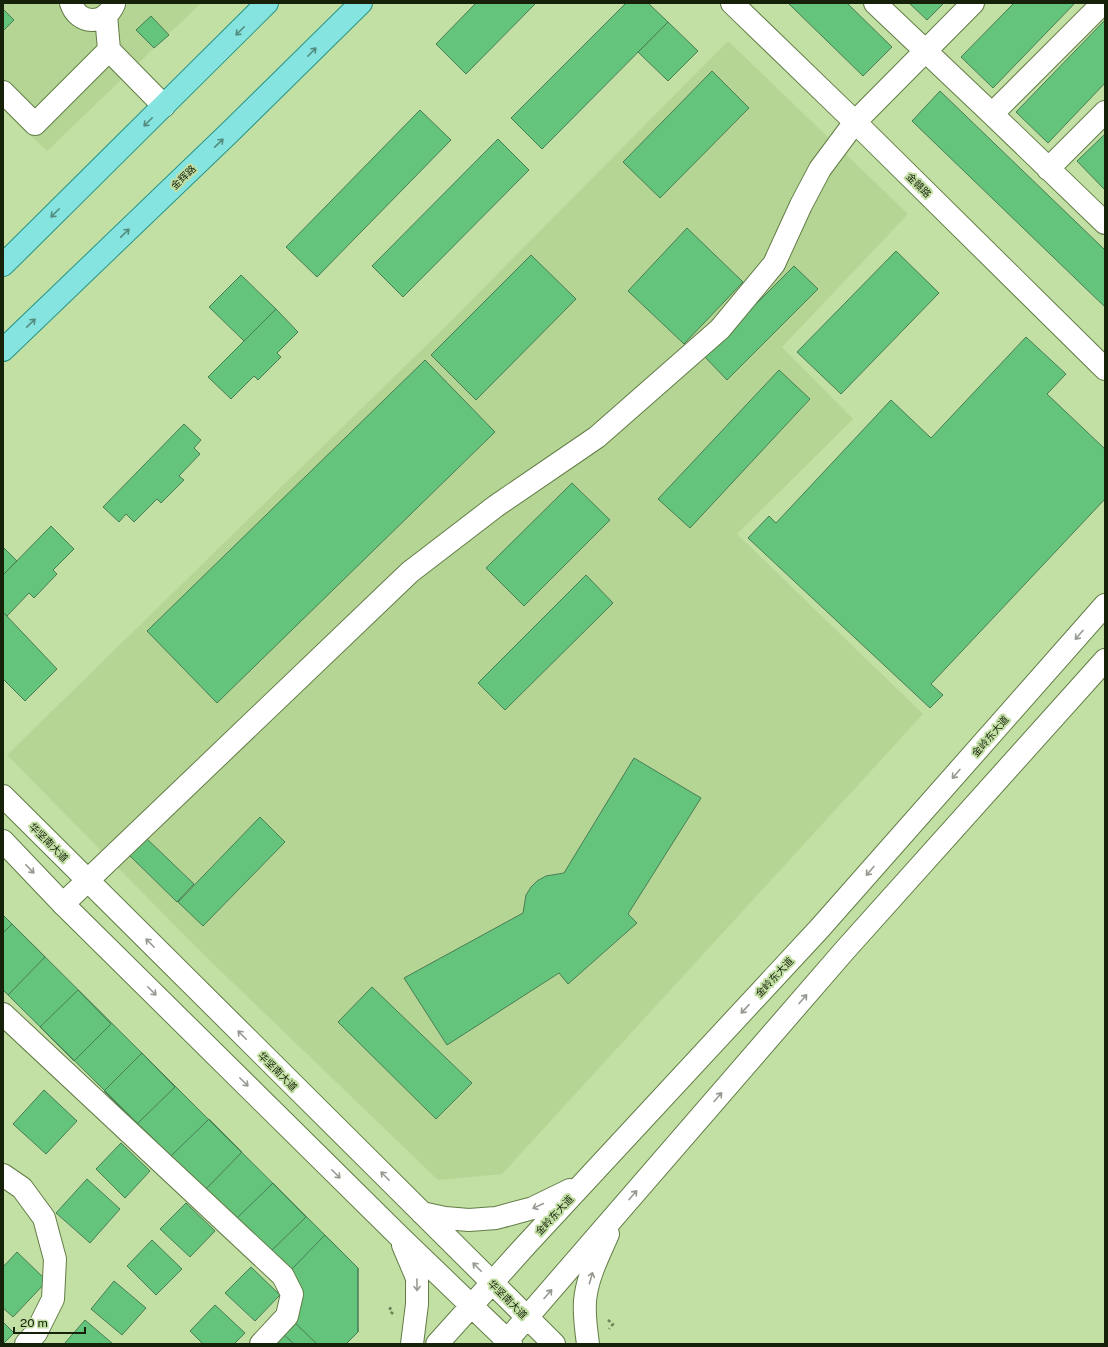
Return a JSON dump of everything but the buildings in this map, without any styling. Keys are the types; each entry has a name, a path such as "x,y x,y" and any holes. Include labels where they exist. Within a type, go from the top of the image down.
{"main road":[{"path":"71,3 75,12 81,18 90,20 99,20 110,9"},
{"path":"3,265 268,3"},
{"name":"金辉路","path":"3,350 230,132 361,3"},
{"name":"金赣路","path":"732,3 855,122 1105,369"},
{"path":"875,3 1105,223"},
{"path":"63,904 410,572 496,506 597,437 720,329 774,264 820,169 855,122 973,3"},
{"path":"992,114 1102,3"},
{"path":"3,92 35,124 109,50 110,9"},
{"path":"109,50 164,106"},
{"path":"1048,169 1105,112"},
{"name":"金岭东大道","path":"437,1344 585,1181 820,928 1105,605"},
{"path":"3,841 63,904 507,1343 527,1317 845,950 1105,660"},
{"name":"华坚南大道","path":"3,796 554,1344"},
{"path":"820,928 845,950"},
{"path":"3,1014 282,1276 292,1294 287,1316 261,1344"},
{"path":"3,1175 22,1188 44,1218 55,1259 53,1299 36,1333 26,1344"},
{"path":"422,1213 445,1218 469,1220 503,1216 534,1208 585,1181"},
{"path":"588,1344 585,1322 587,1294 591,1275 617,1214"},
{"path":"399,1236 417,1278 417,1304 412,1344"}],"shaded area":[{"path":"3,3 201,3 47,151 3,109"},
{"path":"728,41 908,214 782,347 853,419 737,534 923,714 502,1174 438,1180 202,953 7,755 444,328"}]}
